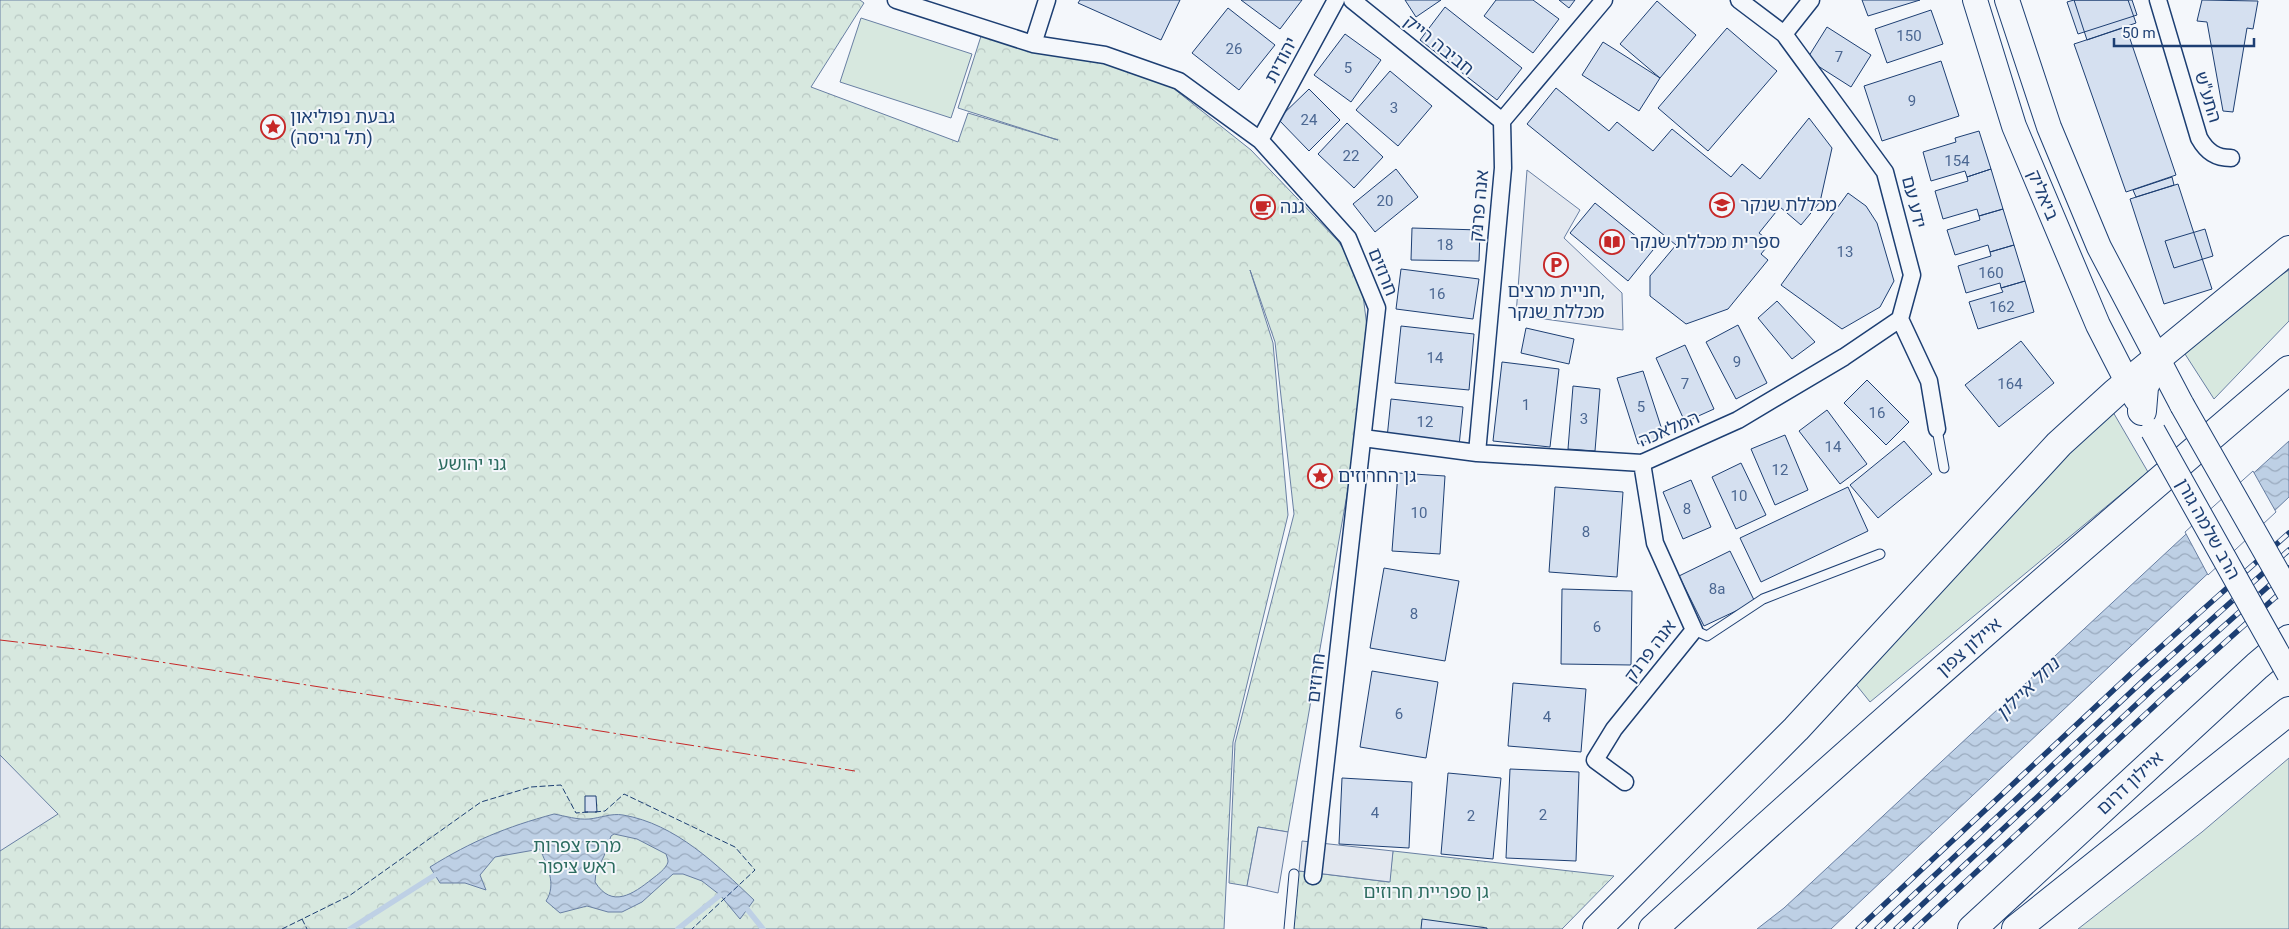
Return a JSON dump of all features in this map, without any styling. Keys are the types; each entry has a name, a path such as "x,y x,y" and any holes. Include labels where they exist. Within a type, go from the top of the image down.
{"highway":[{"path":"1597,929 1796,729 2059,444 2128,383 2289,250"},
{"path":"2148,421 2144,387 2158,359"},
{"name":"איילון צפון","path":"1652,929 1822,775 2136,500 2289,370"},
{"name":"איילון דרום","path":"1972,929 2257,666 2289,639"},
{"path":"2016,929 2289,711"}],"main road":[{"name":"ביאליק","path":"1975,0 2014,126 2098,325 2128,383"},
{"name":"ביאליק","path":"2007,0 2059,153 2099,247 2158,359"},
{"path":"2158,359 2182,405 2289,593"},
{"name":"הרב שלמה גורן","path":"2128,383 2289,674"}],"street":[{"name":"חרוזים","path":"896,0 1033,44 1106,55 1179,81 1260,140 1348,238 1377,308 1313,876"},
{"path":"1033,44 1047,0"},
{"name":"יהודית","path":"1260,140 1336,0"},
{"name":"חביבה רייק","path":"1352,0 1502,121"},
{"path":"1502,121 1604,0"},
{"name":"ידע עם","path":"1739,0 1784,34 1885,172 1912,275 1900,319"},
{"path":"1784,34 1811,0"},
{"name":"התע\"ש","path":"2158,0 2199,138 2205,149 2220,158 2231,158"},
{"name":"אנה פרנק","path":"1477,453 1504,168 1502,121"},
{"path":"1900,319 1929,381 1937,429"},
{"name":"המלאכה","path":"1363,438 1477,453 1642,463 1738,420 1844,358 1900,319"},
{"name":"אנה פרנק","path":"1625,782 1596,760 1614,729 1694,630 1655,544 1642,463"}],"lane":[{"path":"1937,429 1944,468"},
{"path":"1694,630 1707,636 1763,599 1880,554"},
{"path":"1289,929 1294,874"}],"green space":[{"name":"גני יהושע","path":"0,0 860,0 864,3 811,87 958,142 968,113 1058,140 958,108 982,33 1107,61 1173,88 1251,150 1338,241 1349,257 1363,295 1367,327 1357,437 1288,832 1258,827 1247,886 1229,883 1235,743 1294,514 1275,342 1250,270 1273,343 1288,515 1233,742 1224,929 0,929"},
{"path":"861,18 972,54 951,118 840,82"},
{"path":"2289,270 2289,321 2214,399 2185,354 2264,286"},
{"path":"2113,412 2148,472 1870,702 1854,682 2065,454"},
{"path":"2289,758 2289,929 2078,929 2202,832"},
{"name":"גן ספריית חרוזים","path":"1393,851 1614,876 1562,929 1289,929 1299,871 1389,882"}],"shaded area":[{"name":"חניית מרצים, מכללת שנקר","path":"1527,170 1580,210 1564,238 1622,293 1623,330 1516,315"},
{"path":"0,755 58,814 0,851"},
{"path":"1258,827 1288,832 1278,893 1247,886"},
{"path":"1302,841 1393,851 1390,882 1299,871"}],"water":[{"name":"נחל איילון","path":"2289,441 2289,497 1831,929 1757,929 1784,908 2184,536"},
{"path":"554,814 585,819 623,815 661,827 710,860 754,900 740,919 720,895 702,881 683,874 673,874 642,902 622,912 608,912 587,906 560,913 546,901 551,888 551,882 548,868 540,849 495,857 480,875 486,890 465,883 440,883 430,867 475,842","holes":["614,834 637,839 666,854 667,865 656,876 630,894 615,897 608,895 595,882 596,872 611,836"]}],"pier":[{"path":"2253,471 2276,512 2208,575 2185,532"}],"building":[{"path":"1080,0 1180,0 1161,40 1078,3"},
{"path":"1241,0 1302,0 1280,29"},
{"path":"1405,0 1441,0 1416,17"},
{"path":"1496,0 1533,0 1559,19 1533,53 1484,16"},
{"path":"1559,0 1575,0 1569,8"},
{"path":"1862,0 1920,0 1868,16"},
{"path":"2074,0 2128,0 2136,23 2087,40"},
{"path":"2074,0 2132,0 2137,15 2078,34 2067,2"},
{"path":"2202,0 2258,1 2253,29 2247,28 2233,112 2223,111 2207,22 2197,21"},
{"path":"1657,1 1696,35 1660,78 1620,44"},
{"path":"1445,7 1522,68 1497,100 1420,40"},
{"path":"1228,8 1275,45 1239,90 1192,53"},
{"path":"1931,10 1943,44 1887,63 1875,29"},
{"path":"1827,27 1871,55 1851,87 1807,59"},
{"path":"2126,27 2176,175 2126,192 2074,44"},
{"path":"1727,28 1777,71 1708,151 1658,108"},
{"path":"1345,34 1381,60 1351,102 1314,75"},
{"path":"1603,42 1660,78 1639,111 1582,75"},
{"path":"1941,61 1959,116 1882,141 1864,86"},
{"path":"1390,71 1432,106 1398,146 1356,110"},
{"name":"מכללת שנקר","path":"1556,88 1609,131 1617,122 1653,151 1672,129 1731,177 1742,164 1760,179 1809,118 1832,148 1820,202 1801,225 1780,207 1759,233 1771,242 1761,254 1768,260 1728,309 1686,324 1650,296 1650,276 1676,245 1527,124"},
{"path":"1309,89 1340,120 1309,151 1278,119"},
{"path":"1347,123 1383,157 1354,188 1318,154"},
{"path":"1979,131 1991,169 1967,177 1965,171 1931,181 1923,152 1956,142 1955,138"},
{"path":"1396,169 1418,197 1375,232 1353,204"},
{"path":"1991,169 2003,209 1979,216 1977,209 1943,219 1935,191 1968,181 1967,177"},
{"path":"2172,177 2174,185 2136,197 2133,190"},
{"path":"2178,184 2212,289 2164,304 2130,199"},
{"path":"1848,193 1866,206 1877,223 1894,281 1880,307 1842,329 1781,285"},
{"name":"ספרית מכללת שנקר","path":"1595,203 1653,250 1628,281 1570,233"},
{"path":"2003,209 2014,245 1990,252 1988,245 1955,255 1947,230 1980,220 1979,216"},
{"path":"1412,228 1480,230 1479,261 1411,260"},
{"path":"2205,229 2213,256 2174,268 2165,241"},
{"path":"2014,245 2025,281 2001,288 2000,283 1966,293 1958,266 1991,256 1990,252"},
{"path":"1401,269 1479,279 1473,319 1396,309"},
{"path":"2025,281 2034,312 1978,329 1969,302 2003,292 2001,288"},
{"path":"1777,301 1815,342 1792,359 1758,318"},
{"path":"1738,325 1767,383 1736,399 1706,342"},
{"path":"1401,326 1474,334 1469,390 1395,383"},
{"path":"1526,328 1574,339 1569,364 1521,353"},
{"path":"2021,341 2054,383 1999,427 1965,385"},
{"path":"1685,345 1714,409 1685,422 1656,358"},
{"path":"1502,362 1559,369 1550,447 1493,441"},
{"path":"1643,371 1664,436 1638,444 1617,378"},
{"path":"1867,380 1909,422 1886,445 1844,403"},
{"path":"1573,386 1600,389 1595,451 1568,449"},
{"path":"1391,399 1463,407 1459,446 1387,438"},
{"path":"1827,410 1867,464 1840,484 1799,431"},
{"path":"1785,435 1808,490 1775,505 1751,449"},
{"path":"1904,441 1932,474 1878,518 1850,485"},
{"path":"1741,463 1766,515 1736,529 1712,477"},
{"path":"1398,473 1445,476 1440,554 1392,551"},
{"path":"1691,480 1711,527 1683,539 1663,492"},
{"path":"1555,487 1623,492 1617,577 1549,572"},
{"path":"1848,487 1868,531 1761,582 1740,538"},
{"path":"1730,551 1755,602 1704,626 1679,576"},
{"path":"1384,568 1459,581 1445,661 1370,648"},
{"path":"1562,589 1632,591 1631,665 1561,664"},
{"path":"1372,671 1438,682 1426,758 1360,747"},
{"path":"1513,683 1586,689 1581,752 1508,746"},
{"path":"1510,769 1579,772 1576,861 1506,858"},
{"path":"1448,773 1501,778 1493,859 1441,854"},
{"path":"1342,778 1412,782 1409,848 1339,844"},
{"path":"585,796 596,796 597,812 585,812"},
{"path":"1422,919 1487,928 1487,929 1421,929"}],"waterway":[{"path":"350,929 435,875"},
{"path":"678,929 720,895"},
{"path":"747,909 763,929"}],"railway":[{"path":"1858,929 2136,669 2289,533"},
{"path":"1877,929 2145,679 2289,550"},
{"path":"1896,929 2154,688 2289,568"},
{"path":"1915,929 2163,698 2289,585"}],"fence":[{"path":"282,929 349,896 481,802 531,787 561,785 576,813 588,812"},
{"path":"595,812 605,811 624,794 735,847 755,870 692,929"},
{"path":"302,919 307,929"}],"power":[{"path":"0,640 84,650 855,771"}],"place":[{"name":"גבעת נפוליאון (תל גריסה)","path":"273,127"},
{"name":"מכללת שנקר","path":"1722,205"},
{"name":"גנה","path":"1263,207"},
{"name":"ספרית מכללת שנקר","path":"1612,242"},
{"name":"חניית מרצים, מכללת שנקר","path":"1556,265"},
{"name":"גן החרוזים","path":"1320,476"}],"park label":[{"name":"מרכז צפרות ראש ציפור","path":"577,856"}]}
